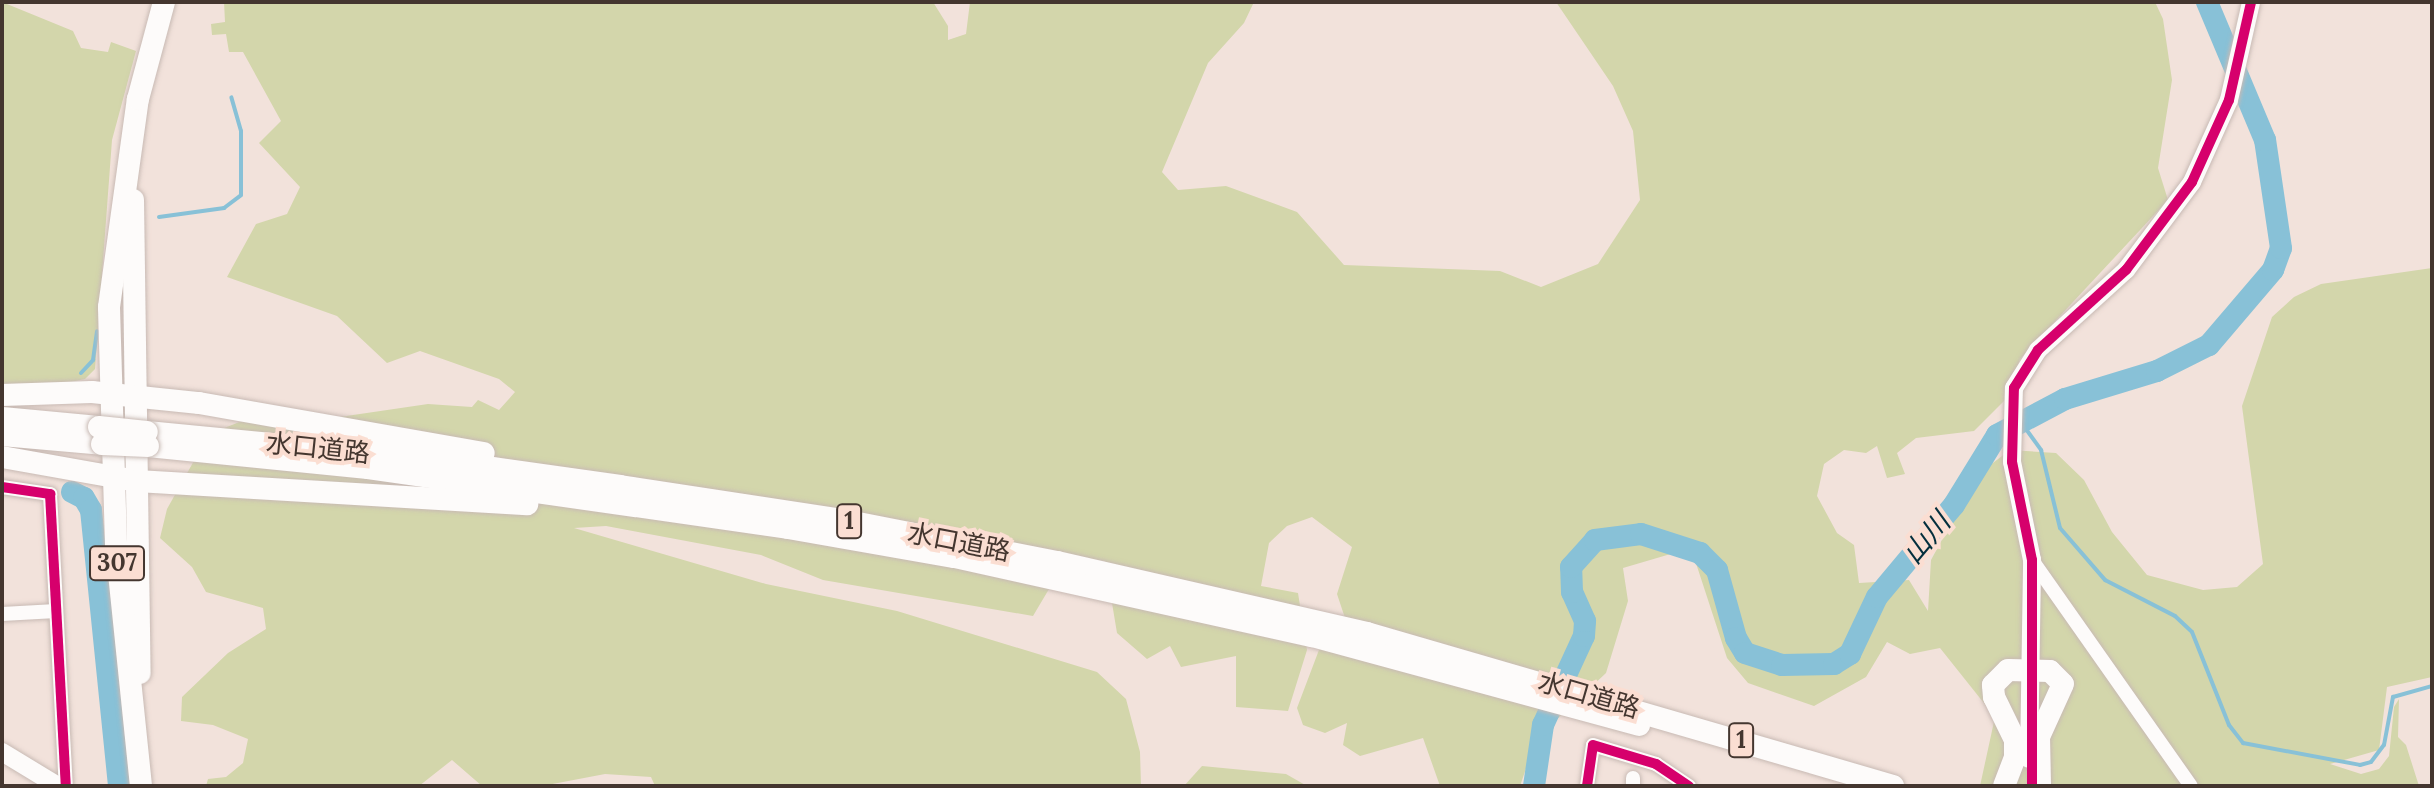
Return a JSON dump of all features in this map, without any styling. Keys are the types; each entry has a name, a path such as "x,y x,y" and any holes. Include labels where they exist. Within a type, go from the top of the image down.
{"highway":[{"name":"307","path":"137,730 142,614 137,481 123,395 111,355 113,257 138,99 164,2"},
{"name":"307","path":"132,146 123,395 113,479 141,786"},
{"path":"72,392 96,381 111,355"},
{"name":"1","path":"2,395 72,392 123,395 585,470 612,476 620,486"},
{"name":"水口道路","path":"2,418 101,436"},
{"name":"水口道路","path":"2,435 101,436 429,459 848,521 1111,573 1893,786"},
{"name":"水口道路","path":"148,439 663,509 955,557 1534,687"},
{"name":"1","path":"2,457 137,481 651,513 663,509"},
{"path":"2004,786 2016,748 2012,729 1994,697 1994,681 2004,671 2056,673 2063,684 2039,737 2040,786"},
{"name":"水口道路","path":"1584,702 1839,786"}],"street":[{"path":"2032,786 2029,671 2032,560 2010,440 2014,388 2027,362 2126,270 2166,222 2206,157 2242,57 2251,2"},
{"path":"2,487 50,494 66,786"},
{"path":"2032,560 2191,786"},
{"path":"2,614 56,611"},
{"path":"1587,786 1593,745 1656,764 1689,786"},
{"path":"2,746 2,752 58,786"}],"green space":[{"path":"2,2 73,31 81,48 108,52 111,42 136,51 112,140 95,369 85,379 61,384 2,386"},
{"path":"224,2 933,2 948,26 948,40 966,34 970,2 1254,2 1244,23 1208,63 1162,172 1178,190 1226,186 1297,212 1344,265 1500,271 1541,287 1598,264 1640,200 1633,131 1613,86 1556,2 2155,2 2163,19 2172,80 2158,168 2168,200 2020,359 2007,398 1974,431 1916,438 1897,453 1905,474 1887,478 1877,446 1866,453 1844,450 1824,464 1817,496 1837,533 1854,545 1859,583 1909,580 1928,611 1931,560 1977,475 2010,450 2056,453 2084,480 2112,532 2147,575 2203,590 2237,587 2263,564 2242,406 2272,317 2294,297 2321,284 2432,268 2432,677 2387,687 2379,750 2330,764 2361,774 2379,769 2389,756 2394,707 2399,699 2398,737 2406,745 2419,786 1980,786 1995,717 1940,648 1910,654 1887,642 1866,677 1814,706 1748,683 1727,658 1691,548 1623,568 1628,601 1606,673 1536,739 1520,786 1440,786 1423,738 1360,756 1343,745 1347,723 1325,733 1303,725 1297,708 1322,642 1345,618 1337,594 1352,547 1312,517 1287,526 1269,543 1261,586 1298,593 1307,650 1288,711 1236,707 1236,656 1181,667 1170,646 1147,659 1117,633 1105,561 1068,557 1033,616 823,580 761,555 606,526 574,528 766,584 897,611 1097,672 1126,699 1140,752 1141,786 655,786 651,777 605,774 542,786 482,786 452,760 419,786 206,786 208,779 226,777 243,763 248,739 213,725 181,721 182,697 228,653 266,629 263,608 206,592 192,567 160,538 167,509 209,434 242,421 285,425 428,404 472,407 478,400 499,410 515,392 499,379 420,351 387,363 337,316 227,277 256,224 287,214 300,187 259,143 281,121 243,52 229,52 226,34 212,35 211,24 225,22"},
{"path":"1202,766 1286,774 1307,786 1184,786"}],"waterway":[{"name":"山川","path":"1534,786 1543,725 1584,636 1585,621 1572,592 1571,567 1595,540 1641,534 1700,553 1717,570 1736,638 1745,653 1782,665 1834,664 1850,654 1877,597 1954,505 1997,435 2065,399 2157,371 2209,345 2273,270 2281,248 2265,140 2207,2"},
{"path":"159,217 224,208 241,195 241,131 231,97"},
{"path":"81,373 93,360 97,331"},
{"path":"2023,425 2041,450 2060,528 2105,580 2175,616 2192,632 2229,725 2243,743 2360,765 2371,762 2384,745 2393,697 2432,686"},
{"path":"72,492 84,498 91,510 119,786"}],"cycle path":[{"path":"2032,786 2032,560 2012,462 2014,388 2038,350 2126,270 2192,182 2229,100 2251,2"},
{"path":"2,487 50,494 66,786"},
{"path":"1587,786 1593,745 1656,764 1689,786"}]}
